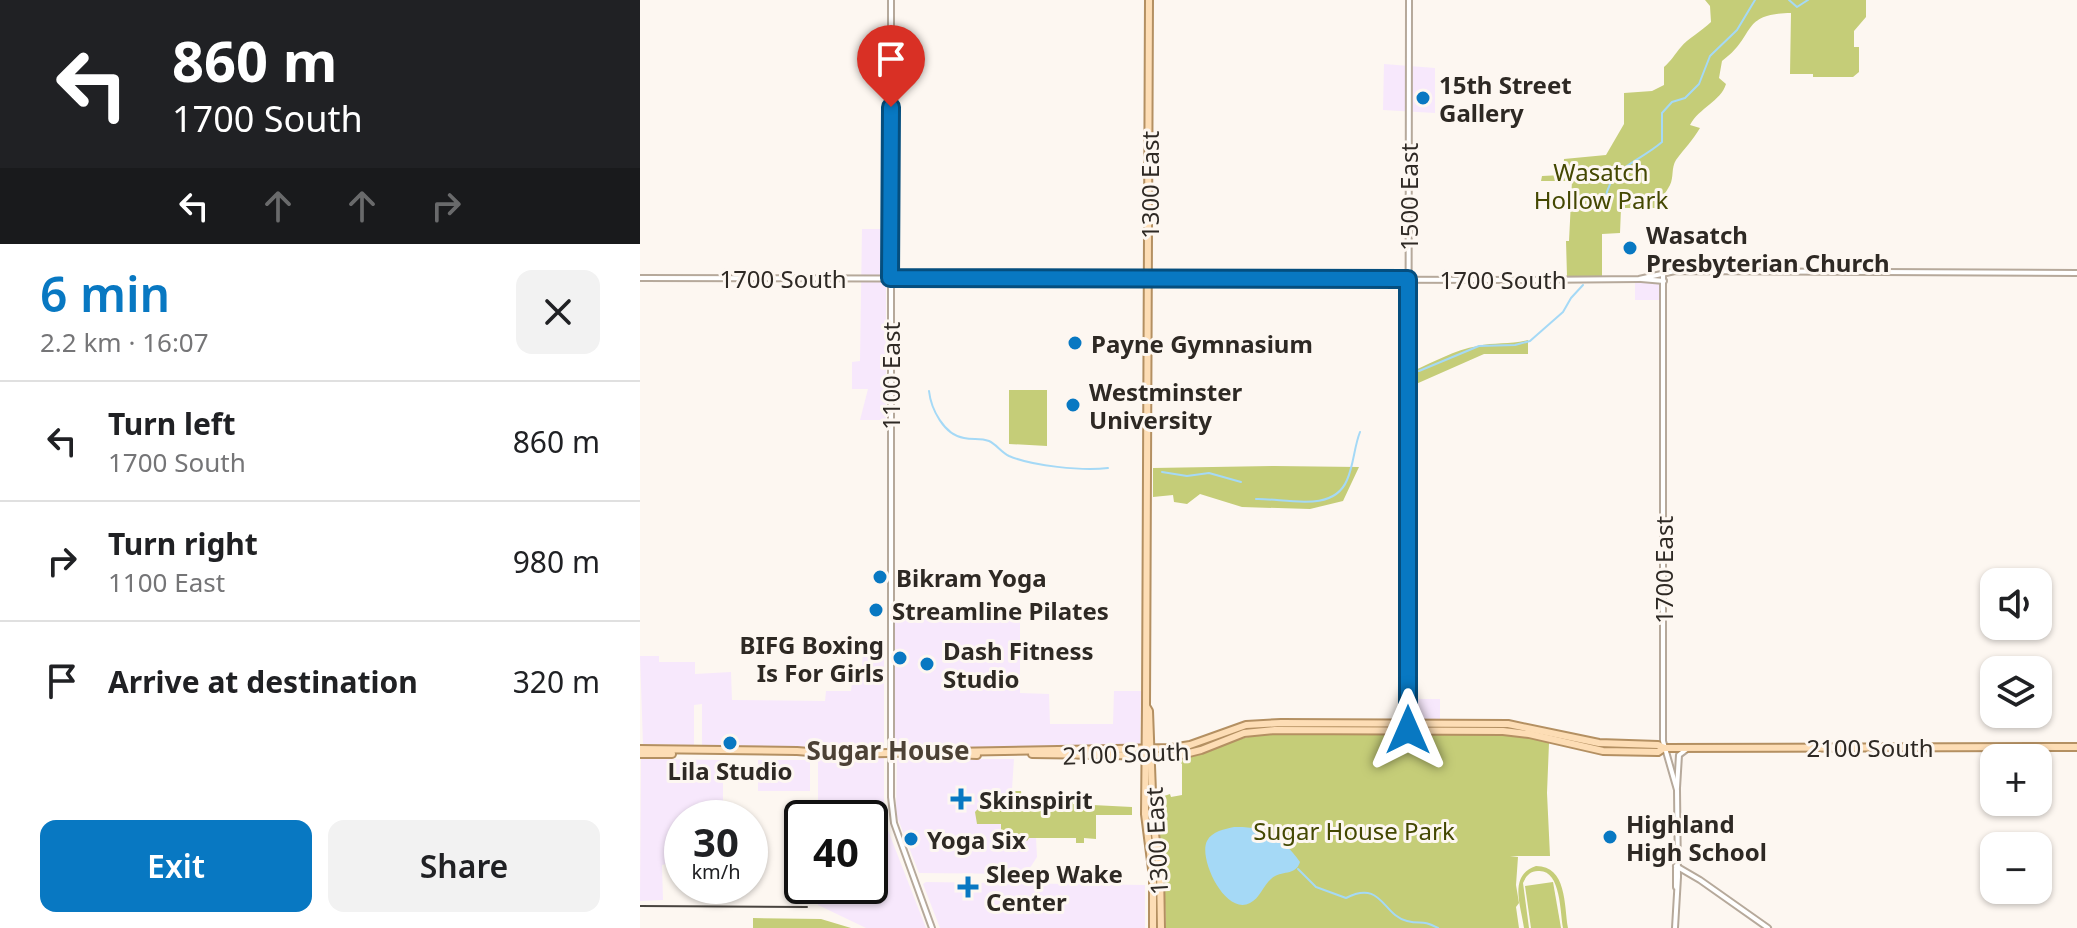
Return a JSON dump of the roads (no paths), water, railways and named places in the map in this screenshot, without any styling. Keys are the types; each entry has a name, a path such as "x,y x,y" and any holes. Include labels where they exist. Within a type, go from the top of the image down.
{"main road":[{"name":"1300 East","path":"1149,0 1145,524 1146,706 1149,711 1145,814 1153,877 1153,928"},
{"name":"2100 South","path":"640,752 797,752 815,755 1082,750 1187,754 1244,733 1263,730 1515,724 1599,743 1658,745 1664,748 2077,747"},
{"path":"695,754 705,750"},
{"name":"2100 South","path":"640,752 763,750 834,754"},
{"path":"743,754 763,750"},
{"path":"1047,755 1082,750"},
{"path":"979,755 996,751"},
{"path":"815,755 826,752"},
{"name":"1300 East","path":"1148,752 1161,928"},
{"name":"2100 South","path":"917,753 1047,755 1148,752"}],"street":[{"name":"1100 East","path":"891,0 889,753 893,817 932,928"},
{"name":"1500 East","path":"1408,727 1409,0"},
{"name":"1700 South","path":"640,278 1639,279 1663,273 2077,273"},
{"name":"1700 East","path":"1663,273 1664,748 1677,790 1675,928"},
{"path":"1639,279 1664,281"},
{"path":"1677,790 1679,755 1690,747"},
{"path":"1676,866 1768,928"}],"water":[{"path":"1234,827 1273,835 1300,862 1295,870 1271,879 1253,901 1241,905 1223,894 1210,872 1205,849 1212,835"}],"waterway":[{"path":"1604,210 1606,195 1616,175 1662,142 1662,113 1672,102 1685,98 1699,84 1710,56 1737,30 1755,0"},
{"path":"1789,0 1797,7 1808,0"},
{"path":"1419,371 1479,346 1515,345 1530,341 1563,312 1583,285"},
{"path":"929,391 932,406 940,420 957,436 989,441 1009,456 1031,463 1108,468"},
{"path":"1256,499 1307,502 1331,497 1340,491 1347,480 1360,432"},
{"path":"1162,472 1187,476 1209,473 1241,482"},
{"path":"1298,869 1316,887 1346,898 1367,893 1381,900 1399,918 1438,928"}],"tram line":[{"path":"640,906 807,907"}],"place":[{"name":"15th Street Gallery","path":"1423,98"},
{"name":"Wasatch Presbyterian Church","path":"1630,248"},
{"name":"Payne Gymnasium","path":"1075,343"},
{"name":"Westminster University","path":"1073,405"},
{"name":"Bikram Yoga","path":"880,577"},
{"name":"Streamline Pilates","path":"876,610"},
{"name":"BIFG Boxing Is For Girls","path":"900,658"},
{"name":"Dash Fitness Studio","path":"927,664"},
{"name":"Lila Studio","path":"730,743"},
{"name":"Skinspirit","path":"961,799"},
{"name":"Highland High School","path":"1610,837"},
{"name":"Yoga Six","path":"911,839"},
{"name":"Sleep Wake Center","path":"968,887"}],"district":[{"name":"Sugar House","path":"888,750"}],"park label":[{"name":"Wasatch Hollow Park","path":"1601,185"},
{"name":"Sugar House Park","path":"1354,830"}]}
